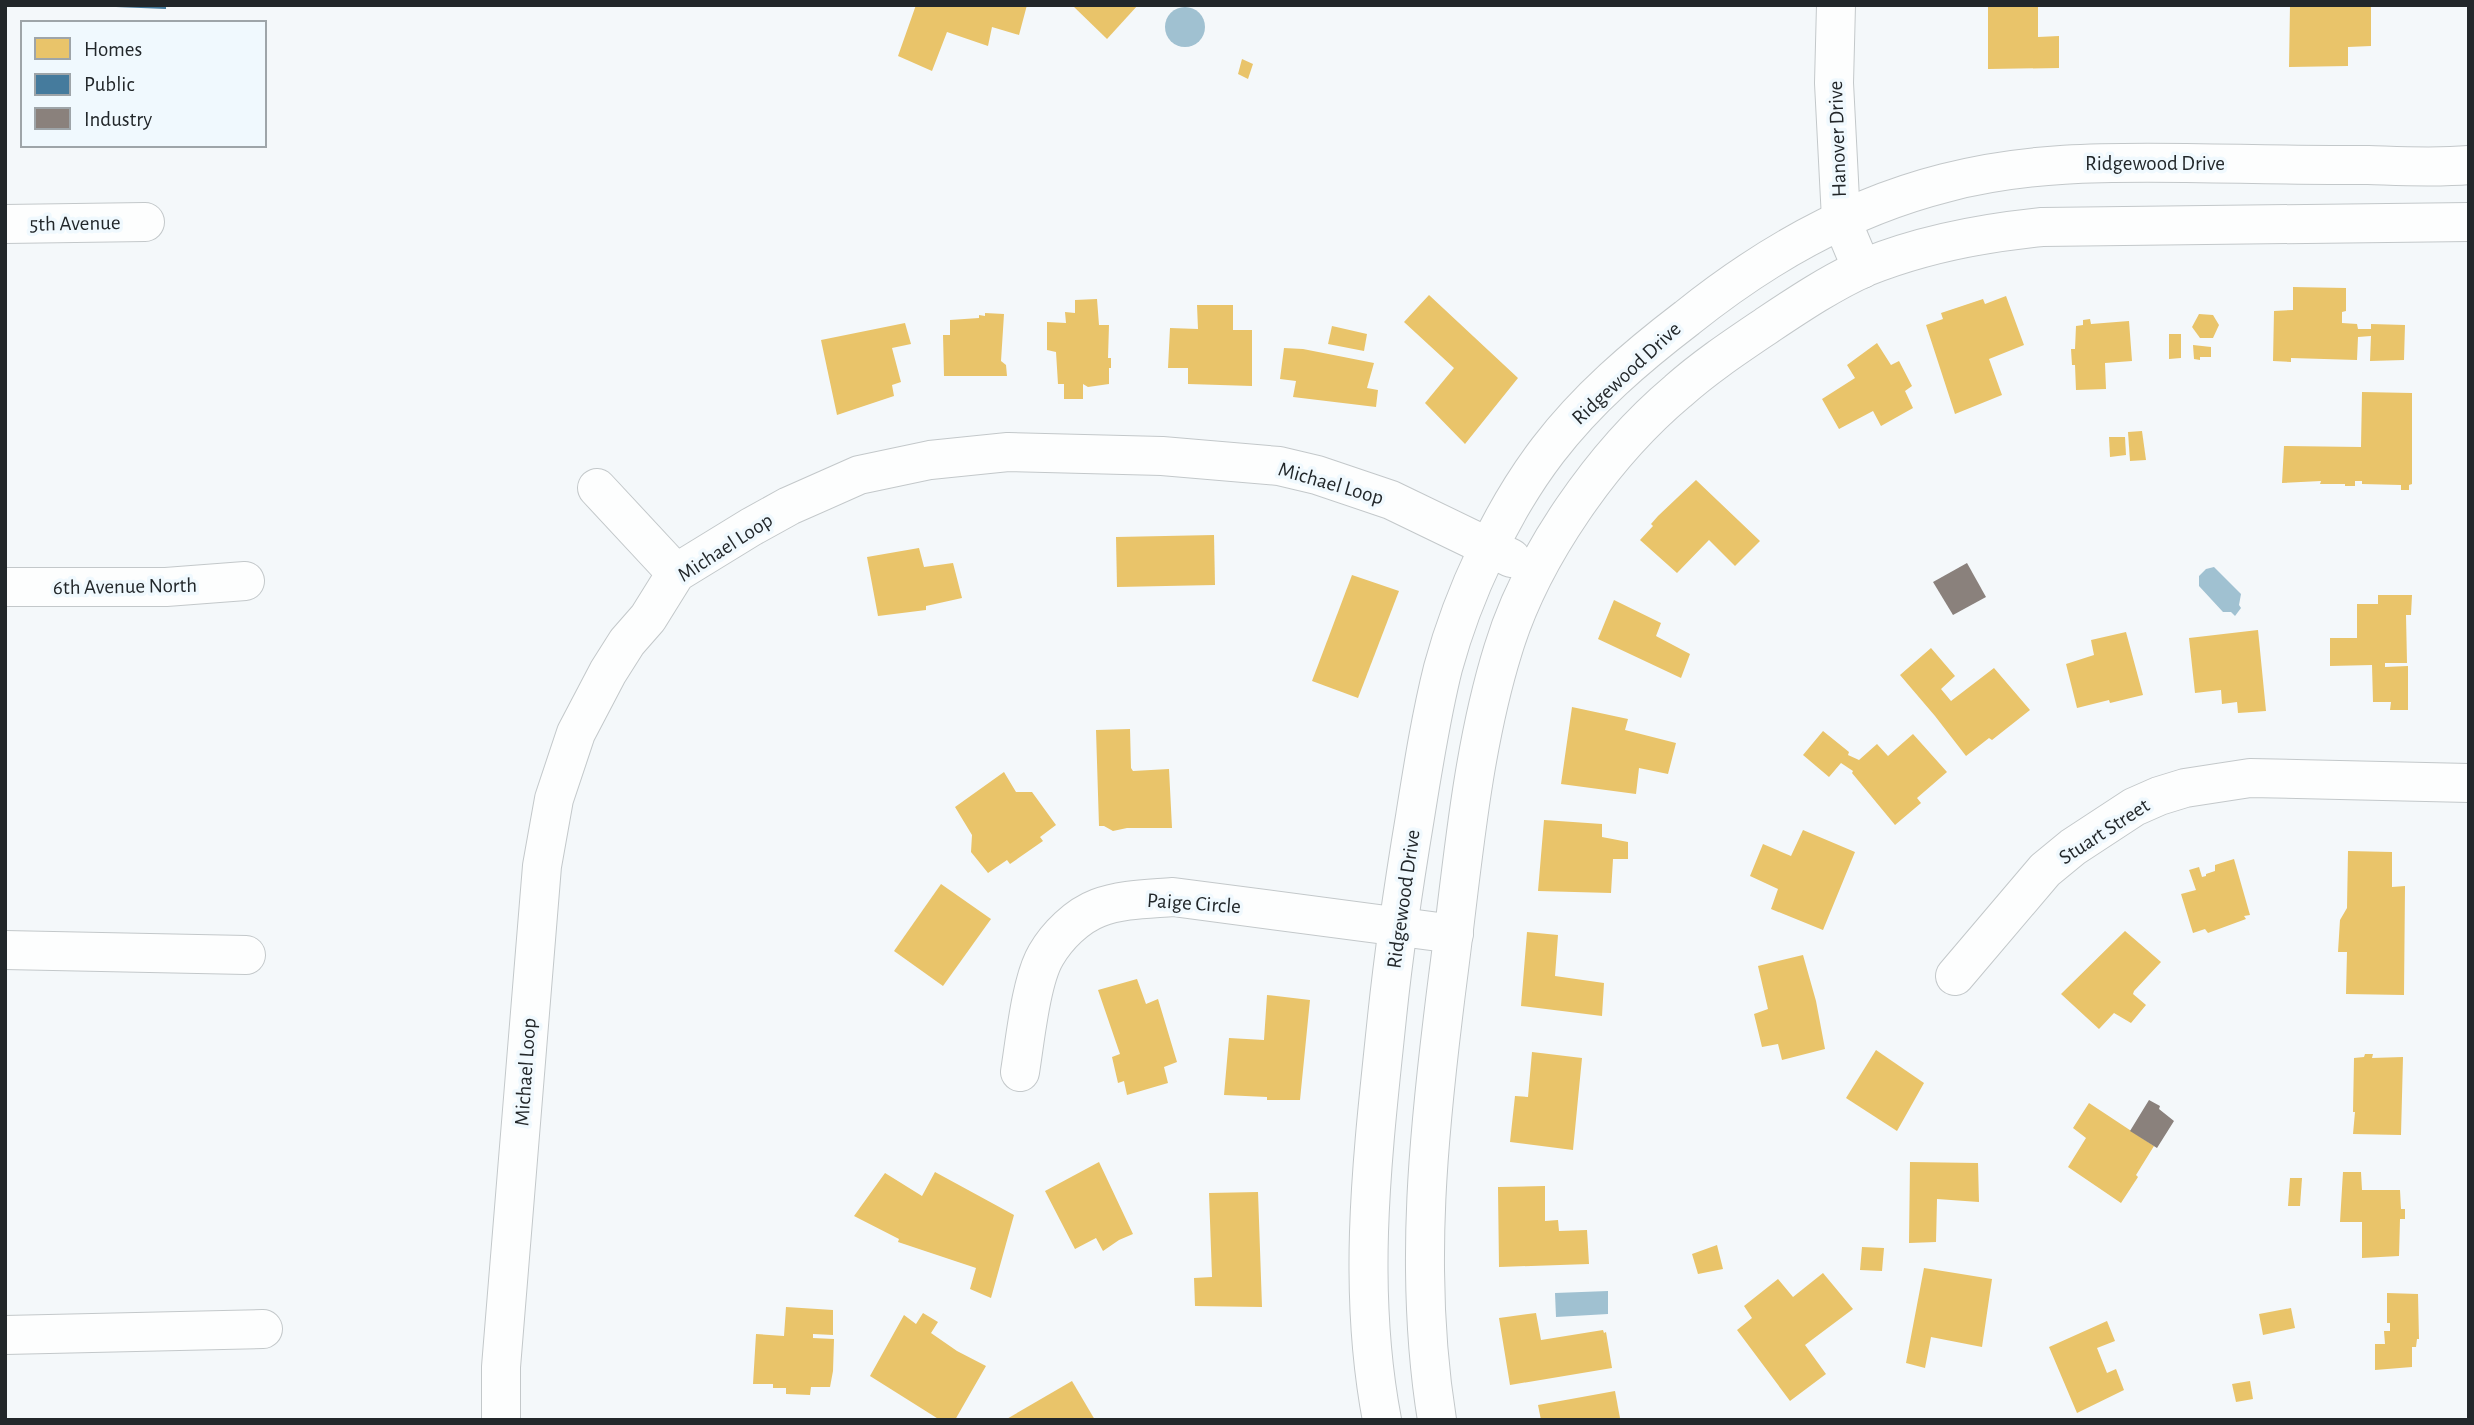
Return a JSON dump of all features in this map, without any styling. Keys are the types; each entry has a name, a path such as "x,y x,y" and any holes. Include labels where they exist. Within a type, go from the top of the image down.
{"street":[{"name":"Hanover Drive","path":"1836,5 1834,83 1841,219 1863,269"},
{"name":"Ridgewood Drive","path":"1381,1420 1372,1345 1367,1243 1370,1176 1397,926 1423,768 1443,669 1488,546 1547,452 1594,398 1647,349 1705,303 1767,260 1841,219 1942,183 2019,168 2095,162 2469,165"},
{"name":"5th Avenue","path":"5,224 145,222"},
{"path":"1437,1420 1429,1348 1424,1215 1428,1147 1454,934 1487,716 1503,650 1535,569 1582,497 1625,444 1676,392 1731,349 1794,307 1863,269 1931,245 2005,230 2042,227 2469,222"},
{"name":"Michael Loop","path":"500,1420 501,1367 541,879 554,799 576,733 608,672 677,573 789,506 859,475 930,460 1007,452 1162,456 1279,466 1317,474 1391,500 1535,569"},
{"path":"597,488 677,573"},
{"name":"6th Avenue North","path":"5,587 166,587 245,582"},
{"name":"Stuart Street","path":"1955,976 2045,870 2073,847 2134,807 2158,796 2185,788 2250,778 2469,783"},
{"name":"Paige Circle","path":"1020,1072 1034,991 1045,956 1066,928 1097,908 1133,900 1173,898 1454,934"},
{"path":"5,950 246,955"},
{"path":"5,1335 263,1329"}],"water":[{"path":"1185,7 1193,8 1199,13 1204,19 1204,35 1199,41 1193,46 1185,47 1177,46 1171,41 1166,35 1165,27 1166,19 1171,13 1177,8"},
{"path":"2214,567 2241,594 2241,608 2235,616 2231,612 2223,612 2199,586 2199,576 2206,569"},
{"path":"1608,1291 1608,1314 1556,1317 1555,1293"}],"building: Homes":[{"path":"916,5 1027,5 1019,35 992,27 988,46 947,32 932,71 898,56"},
{"path":"1072,5 1138,5 1107,39"},
{"path":"1988,5 2038,5 2038,37 2059,36 2059,68 1988,69"},
{"path":"2290,5 2371,7 2371,46 2348,47 2348,66 2289,67"},
{"path":"1242,59 1253,64 1248,79 1238,74"},
{"path":"2293,287 2346,288 2346,311 2342,312 2342,323 2357,324 2358,329 2371,329 2371,324 2405,325 2404,360 2370,361 2371,336 2358,337 2357,360 2291,358 2291,362 2273,361 2274,311 2293,310"},
{"path":"1429,295 1518,378 1465,444 1425,403 1454,368 1404,322"},
{"path":"2006,296 2024,345 1989,359 2002,395 1955,414 1926,325 1943,319 1941,313 1983,299 1985,304"},
{"path":"1097,299 1099,325 1109,325 1109,384 1088,387 1083,384 1083,399 1064,399 1064,384 1058,384 1056,352 1047,350 1047,322 1066,323 1065,312 1075,313 1075,300"},
{"path":"1197,305 1233,305 1233,330 1252,330 1252,386 1188,384 1188,368 1168,368 1170,328 1198,329"},
{"path":"985,313 1004,314 1001,361 1006,365 1007,376 944,376 943,335 950,335 950,320 979,318 979,315 985,316"},
{"path":"2199,314 2213,315 2219,325 2213,338 2200,338 2192,327"},
{"path":"2090,319 2091,324 2129,321 2132,361 2105,363 2106,389 2076,390 2071,349 2075,349 2076,326 2083,325 2083,320"},
{"path":"905,323 911,344 892,348 901,382 892,385 894,396 837,415 821,340"},
{"path":"1332,326 1367,334 1364,351 1328,344"},
{"path":"2169,334 2181,334 2181,358 2169,359"},
{"path":"1877,343 1891,365 1899,361 1912,386 1905,391 1913,408 1881,426 1873,411 1839,429 1822,399 1855,378 1847,365"},
{"path":"2193,345 2211,347 2211,357 2194,359"},
{"path":"1284,348 1303,349 1374,363 1367,388 1378,390 1376,407 1293,397 1296,381 1280,379"},
{"path":"2362,392 2412,393 2412,484 2409,485 2409,490 2401,490 2401,485 2362,484 2362,481 2355,481 2355,486 2320,484 2321,481 2282,483 2284,446 2361,447"},
{"path":"2142,431 2146,460 2130,461 2128,432"},
{"path":"2109,437 2125,437 2126,455 2110,457"},
{"path":"1696,480 1760,541 1735,566 1709,540 1677,573 1640,540 1658,516"},
{"path":"1214,535 1215,585 1117,587 1116,537"},
{"path":"919,548 924,567 953,563 962,598 926,606 926,610 878,616 867,557"},
{"path":"1352,575 1399,591 1358,698 1312,681"},
{"path":"2378,595 2412,595 2411,615 2406,615 2407,663 2385,663 2385,667 2408,666 2408,710 2390,710 2391,702 2373,702 2372,665 2330,666 2330,638 2357,638 2357,604 2378,604"},
{"path":"1614,600 1661,623 1656,636 1690,654 1681,678 1598,639"},
{"path":"2258,630 2266,711 2238,713 2237,702 2222,704 2221,690 2195,693 2189,638"},
{"path":"2126,632 2143,695 2077,708 2066,664 2094,655 2091,640"},
{"path":"1931,648 1955,676 1941,689 1951,701 1994,668 2030,710 1992,740 1989,738 1966,756 1900,675"},
{"path":"1572,707 1628,719 1625,730 1676,743 1668,774 1639,768 1636,794 1561,784"},
{"path":"1130,729 1133,771 1169,769 1172,828 1127,828 1113,831 1099,826 1096,730"},
{"path":"1823,731 1849,752 1848,755 1859,760 1877,744 1888,756 1913,734 1947,772 1917,798 1921,803 1895,825 1853,771 1841,763 1829,777 1803,755"},
{"path":"1004,772 1016,792 1032,792 1056,825 1040,837 1043,841 1010,864 1007,860 988,873 971,852 972,835 955,807"},
{"path":"1544,820 1602,824 1602,837 1628,842 1628,859 1613,859 1611,893 1538,891"},
{"path":"1803,830 1855,852 1823,930 1771,909 1778,889 1750,876 1763,844 1791,856"},
{"path":"2348,851 2392,852 2392,887 2405,886 2404,995 2346,994 2347,952 2338,952 2340,920 2347,908"},
{"path":"2234,859 2250,915 2244,916 2246,919 2208,933 2205,929 2193,933 2181,894 2196,890 2189,870 2199,867 2202,877 2215,871 2215,865"},
{"path":"941,884 991,919 943,986 894,951"},
{"path":"2125,931 2161,962 2134,991 2133,994 2146,1005 2131,1023 2114,1013 2099,1029 2061,994"},
{"path":"1527,932 1558,935 1555,976 1604,983 1602,1016 1521,1006"},
{"path":"1803,955 1816,1001 1825,1049 1782,1060 1778,1044 1762,1047 1754,1014 1768,1009 1758,966"},
{"path":"1137,979 1146,1004 1158,999 1177,1062 1164,1067 1168,1083 1127,1095 1124,1081 1118,1083 1112,1057 1120,1054 1098,990"},
{"path":"1267,995 1310,1000 1300,1100 1267,1100 1267,1097 1224,1095 1229,1038 1264,1040"},
{"path":"1876,1050 1924,1083 1897,1131 1846,1098"},
{"path":"1532,1052 1582,1058 1573,1150 1510,1142 1515,1096 1528,1097"},
{"path":"2365,1054 2373,1054 2372,1058 2403,1057 2401,1135 2353,1134 2354,1058 2364,1057"},
{"path":"2089,1103 2154,1146 2121,1203 2068,1167 2086,1138 2073,1128"},
{"path":"1099,1162 1133,1234 1103,1251 1096,1238 1075,1249 1045,1191"},
{"path":"1910,1162 1978,1163 1979,1202 1937,1199 1936,1242 1909,1243"},
{"path":"935,1172 1014,1215 991,1298 970,1289 976,1268 898,1242 899,1239 854,1216 885,1173 922,1196"},
{"path":"2343,1172 2361,1172 2362,1190 2400,1190 2401,1209 2405,1209 2405,1219 2400,1219 2399,1256 2362,1258 2362,1222 2340,1222"},
{"path":"2290,1178 2302,1178 2300,1206 2288,1206"},
{"path":"1545,1186 1545,1221 1558,1220 1559,1231 1587,1230 1589,1264 1499,1267 1498,1187"},
{"path":"1258,1192 1262,1307 1195,1306 1194,1278 1212,1277 1209,1193"},
{"path":"1717,1245 1723,1269 1698,1274 1692,1254"},
{"path":"1862,1247 1884,1248 1882,1271 1860,1270"},
{"path":"1924,1268 1992,1279 1982,1347 1931,1337 1925,1368 1906,1363"},
{"path":"1823,1273 1853,1309 1805,1345 1826,1374 1790,1401 1737,1330 1752,1318 1744,1306 1778,1279 1793,1297"},
{"path":"2387,1293 2418,1294 2419,1339 2416,1347 2412,1347 2412,1367 2375,1370 2375,1344 2385,1344 2384,1331 2390,1331 2390,1323 2387,1323"},
{"path":"786,1307 833,1310 833,1335 813,1334 813,1338 834,1339 830,1387 811,1387 810,1395 786,1394 786,1388 773,1388 773,1384 753,1384 756,1334 784,1336"},
{"path":"2291,1308 2295,1328 2263,1335 2259,1314"},
{"path":"923,1313 938,1322 931,1333 986,1366 955,1420 940,1420 870,1376 904,1315 916,1324"},
{"path":"1536,1313 1541,1340 1603,1330 1606,1332 1612,1368 1510,1385 1499,1318"},
{"path":"2107,1321 2115,1341 2097,1348 2107,1373 2116,1369 2124,1390 2077,1413 2049,1347"},
{"path":"1072,1381 1095,1420 1005,1420"},
{"path":"2250,1381 2253,1399 2236,1402 2232,1384"},
{"path":"1615,1391 1620,1418 1541,1420 1538,1405"}],"building: Public":[{"path":"166,5 166,9 116,7"}],"building: Industry":[{"path":"1967,563 1986,597 1953,615 1933,582"},
{"path":"2149,1100 2160,1106 2159,1109 2174,1121 2157,1148 2130,1131"}]}
